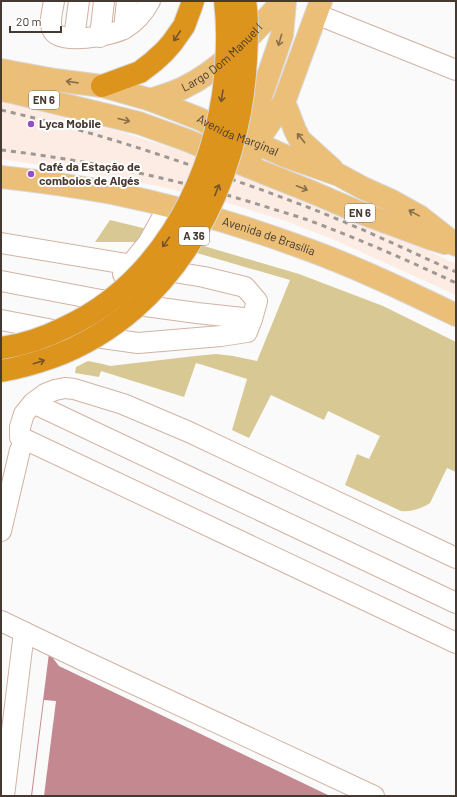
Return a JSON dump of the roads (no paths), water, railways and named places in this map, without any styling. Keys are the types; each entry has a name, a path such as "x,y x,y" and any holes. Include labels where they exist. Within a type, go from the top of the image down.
{"highway":[{"path":"102,86 140,72 164,52 184,26 193,1"},
{"name":"A 36","path":"1,348 46,336 73,324 98,310 137,278 174,231 196,188 217,127 224,85 228,33 225,1"},
{"name":"A 36","path":"1,371 22,367 61,354 98,335 123,318 149,295 186,250 199,228 216,193 231,152 236,133 246,71 247,28 245,1"}],"main road":[{"name":"Largo Dom Manuel I","path":"151,100 182,89 213,70 226,60 284,1"},
{"name":"Largo Dom Manuel I","path":"256,143 257,108 282,36 284,1"},
{"path":"257,170 256,143 284,102 318,7"},
{"name":"Avenida Marginal","path":"1,70 55,80 102,86 151,100 200,119 228,134 256,143 285,156 339,175 363,188 392,200 419,216 456,246"},
{"name":"Avenida Marginal","path":"1,90 139,124 188,141 257,170"},
{"path":"284,102 294,130 300,140 339,175"},
{"name":"EN 6","path":"257,170 356,211 456,246"},
{"name":"Avenida de Brasília","path":"1,177 112,193 238,226 299,246 361,271 456,315"}],"street":[{"path":"54,1 51,23 52,30 58,35 74,38 100,37 124,29 135,22 150,1"},
{"path":"74,38 79,1"},
{"path":"100,37 104,1"},
{"path":"124,29 127,1"},
{"path":"318,7 456,70"},
{"path":"74,334 148,243 168,207"},
{"path":"1,243 204,277 245,287 257,301 247,332 145,343 74,334 1,320"},
{"path":"1,281 101,300 197,314 252,319"},
{"path":"456,558 189,432 123,404 74,389 65,388 45,394 33,403 24,414 20,427 20,437 456,642"},
{"path":"33,403 456,603"},
{"path":"1,531 20,450"},
{"path":"1,621 85,662 374,796"},
{"path":"4,796 24,632"}],"railway":[{"path":"1,110 105,138 261,190 349,224 456,272"},
{"path":"1,150 106,166 208,190 324,226 456,283"}],"place":[{"name":"Lyca Mobile","path":"31,124"},
{"name":"Café da Estação de comboios de Algés","path":"31,174"}]}
